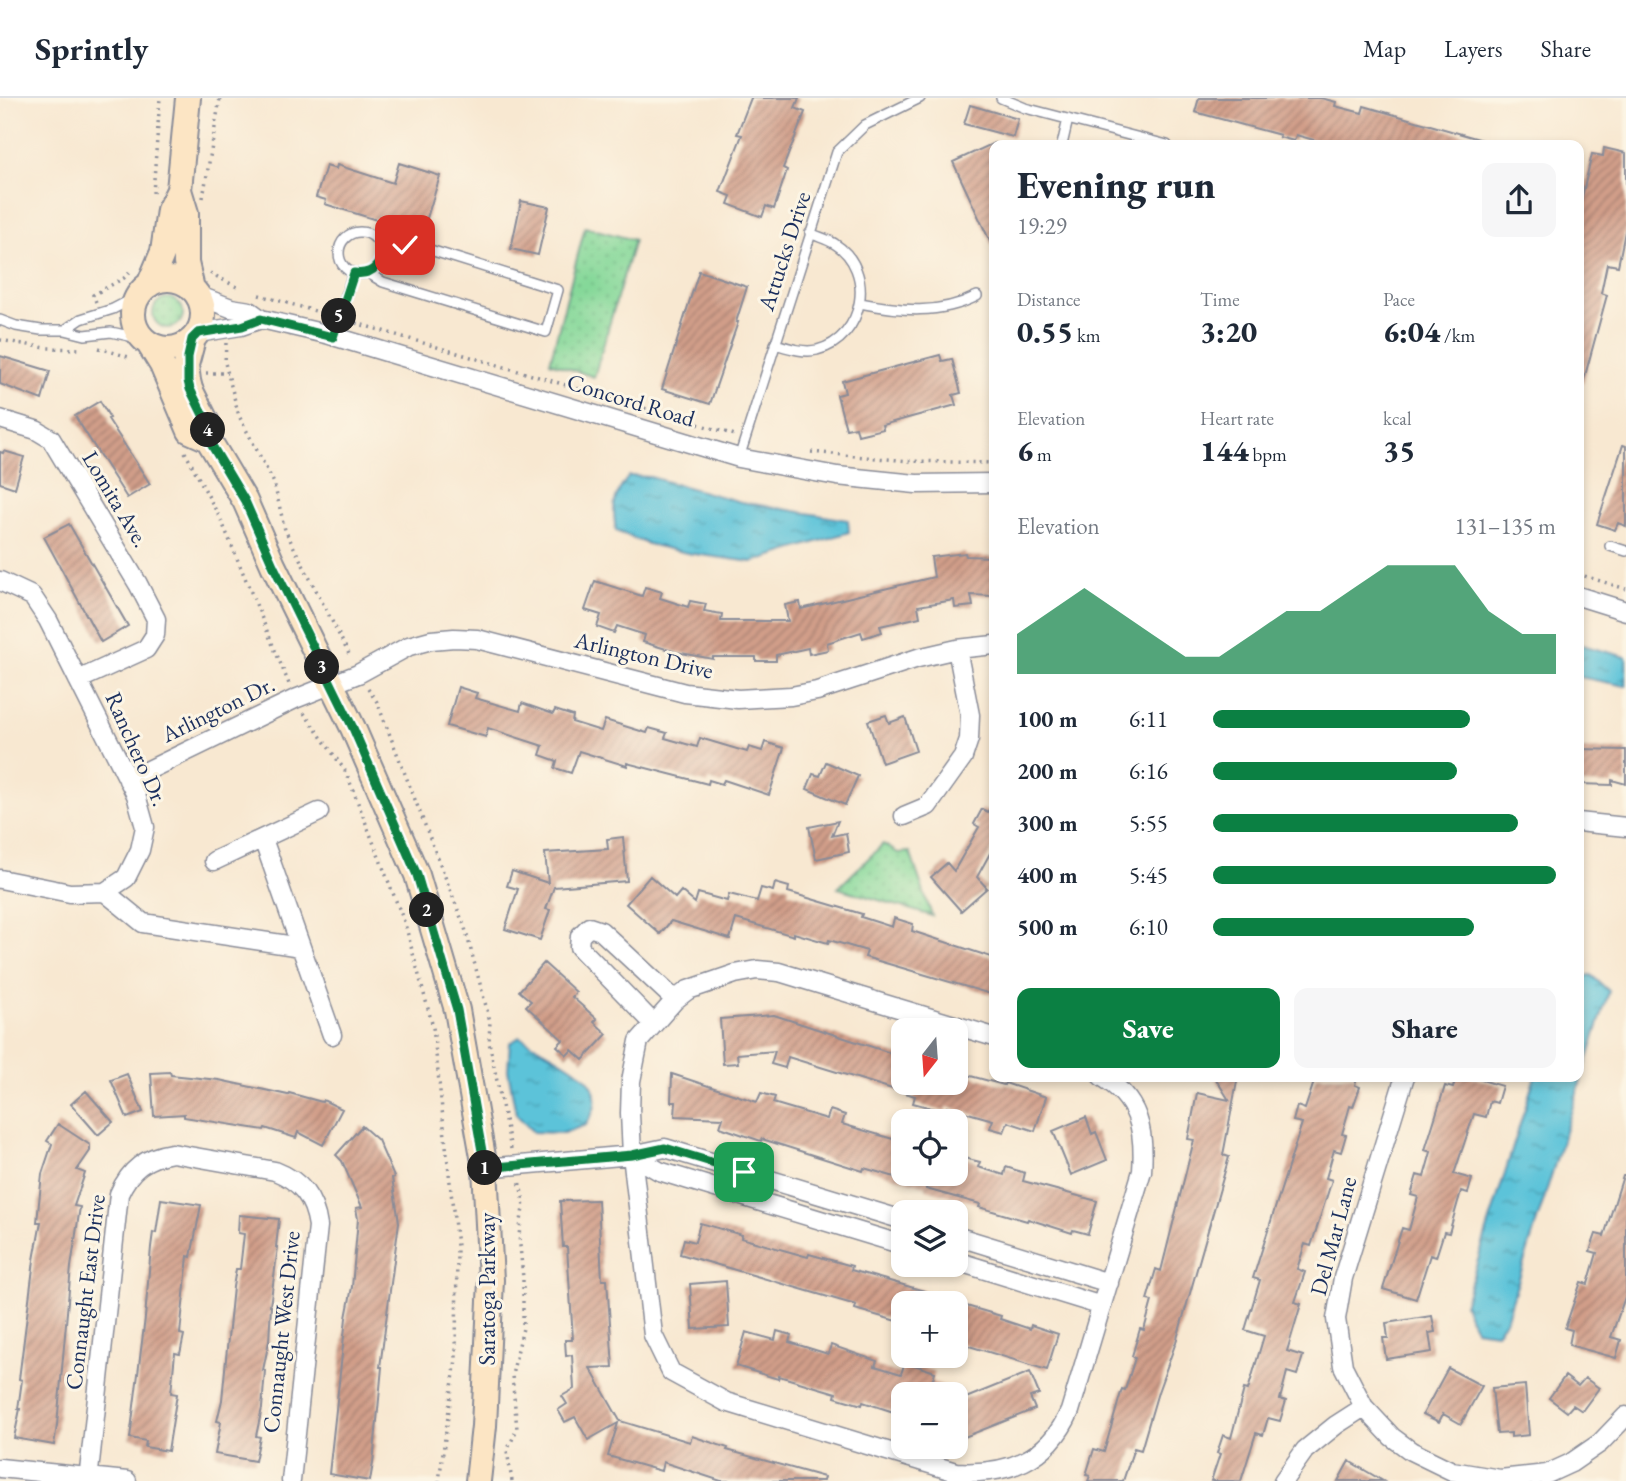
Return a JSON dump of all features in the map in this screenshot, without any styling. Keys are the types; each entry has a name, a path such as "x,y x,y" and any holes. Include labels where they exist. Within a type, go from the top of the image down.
{"street":[{"path":"179,190 186,213 186,262 199,285 203,310 195,336 187,344 172,349 146,342 133,318 134,303 163,252 169,210 179,190 188,98"},
{"path":"143,290 163,279 199,285"},
{"name":"Concord Road","path":"199,285 231,308 250,311 261,319 333,337 739,458 837,476 903,482 989,483"},
{"name":"Concord Road","path":"195,336 261,319"},
{"name":"Saratoga Parkway","path":"195,336 186,365 188,381 208,425 208,439 245,501 330,685 353,728 417,875 457,1010 485,1168 491,1280 484,1426 478,1481"},
{"name":"Saratoga Parkway","path":"146,342 162,365 190,431 208,439"},
{"name":"Lomita Ave.","path":"0,419 36,430 51,439 156,619 155,635 146,649 78,680"},
{"name":"Ranchero Dr.","path":"0,580 32,596 48,620 136,795 145,827 140,850 126,877 105,892"},
{"path":"1584,598 1626,611"},
{"name":"Arlington Drive","path":"330,685 358,674 410,646 431,640 454,638 477,639 685,692 738,699 791,696 817,691 918,658 957,649 989,646"},
{"path":"904,816 928,806 962,757 969,740 970,715 957,649"},
{"name":"Arlington Dr.","path":"128,780 295,699 330,685"},
{"path":"214,861 319,812"},
{"path":"1584,823 1626,827"},
{"path":"263,839 332,1035"},
{"path":"0,879 69,893 105,892 143,923 301,947"},
{"path":"654,1024 579,947 580,936 589,927 601,931 675,1000"},
{"path":"989,1035 779,972 757,970 735,974 688,990 675,1000 639,1041 631,1081 630,1113 632,1155 653,1335 671,1372 726,1402 956,1472 979,1474 1024,1464 1063,1427 1142,1171 1142,1136 1135,1108 1121,1090 1110,1082"},
{"name":"Del Mar Lane","path":"1403,1082 1343,1278 1336,1319 1343,1366 1364,1407 1392,1437 1410,1451 1452,1471 1500,1479 1547,1474 1571,1463 1600,1443 1626,1416"},
{"path":"485,1168 632,1155 665,1148 891,1216"},
{"name":"Connaught East Drive","path":"88,1479 119,1194 124,1182 143,1162 159,1155 184,1154 228,1162"},
{"path":"632,1155 659,1171 891,1241"},
{"name":"Connaught West Drive","path":"228,1162 289,1176 302,1186 316,1211 318,1226 290,1481"},
{"path":"968,1240 1109,1283"},
{"path":"968,1265 1102,1306"},
{"path":"1283,1481 1305,1450 1364,1407"},
{"path":"0,1468 127,1481"}],"lane":[{"name":"Attucks Drive","path":"739,458 837,152 865,125 920,98"},
{"path":"1001,98 1025,108 1148,140"},
{"path":"1063,140 1068,119"},
{"path":"353,233 367,233 379,242 427,249 558,290 546,332 383,282 368,273 354,273 340,260 343,240 353,233"},
{"path":"775,344 796,350 820,349 847,331 855,319 860,303 860,282 852,262 835,244 810,233"},
{"path":"368,273 382,256 379,242"},
{"path":"333,337 354,273"},
{"path":"65,330 80,319 113,309 143,290"},
{"path":"860,303 919,310 941,309 960,305 976,296"},
{"path":"0,320 16,326 65,330 85,335 111,332 146,342"},
{"path":"1609,546 1626,551"}],"path":[{"path":"153,202 160,98"},
{"path":"203,199 220,98"},
{"path":"93,295 124,278 136,262"},
{"path":"199,285 237,287 245,290"},
{"path":"233,300 237,287"},
{"path":"253,293 745,439"},
{"path":"0,340 46,348 102,348"},
{"path":"810,451 909,461 989,463"},
{"path":"222,522 295,699 346,772 405,924 433,1027 457,1246 456,1359 439,1481"},
{"path":"1584,576 1626,589"}],"green space":[{"path":"585,227 634,240 594,377 550,362"},
{"path":"168,298 174,299 182,307 182,319 174,327 168,328 162,327 154,319 153,313 154,307 162,299"},
{"path":"883,844 898,853 910,852 932,916 838,888"}],"water":[{"path":"629,476 650,477 741,502 848,520 849,532 752,562 687,553 648,544 616,531 615,502"},
{"path":"1584,646 1626,657 1626,686 1584,678"},
{"path":"1591,975 1609,991 1584,1071 1584,976"},
{"path":"520,1037 572,1067 589,1081 595,1093 595,1103 586,1125 563,1133 533,1132 516,1114 508,1070 510,1043"},
{"path":"1533,1082 1581,1082 1506,1320 1496,1332 1475,1329 1464,1305"}],"building":[{"path":"751,98 799,98 795,108 805,112 783,168 787,170 774,209 766,206 762,217 728,204 731,196 720,192 742,135 737,134"},
{"path":"1199,98 1321,98 1336,102 1335,106 1362,113 1364,106 1483,140 1314,140 1296,135 1294,140 1290,140 1195,112"},
{"path":"970,105 1018,119 1013,137 964,124"},
{"path":"989,145 989,239 953,162"},
{"path":"1604,148 1626,153 1626,227 1618,266 1607,264 1601,293 1607,295 1584,379 1584,188 1592,154 1603,156"},
{"path":"399,163 440,176 422,234 325,204 326,200 316,197 326,166 336,169 337,165 393,183"},
{"path":"521,201 549,207 538,255 511,249"},
{"path":"699,271 747,287 710,404 662,389"},
{"path":"940,355 942,361 952,359 961,393 953,395 956,405 882,425 883,429 858,435 856,427 846,429 837,395 845,393 842,381"},
{"path":"0,356 50,371 42,400 0,384"},
{"path":"100,401 110,418 108,419 150,484 127,498 75,416"},
{"path":"1623,445 1626,446 1626,526 1618,523 1615,530 1597,524"},
{"path":"0,452 24,457 15,488 0,483"},
{"path":"69,524 128,626 101,642 44,537"},
{"path":"965,553 966,556 989,557 989,596 971,595 973,606 955,608 954,600 918,606 920,617 880,626 882,632 863,638 861,632 827,643 828,650 809,654 808,648 776,655 776,661 756,661 756,657 713,659 676,652 643,642 645,635 617,626 614,633 597,627 601,615 585,610 595,581 642,596 645,587 662,592 660,598 688,607 690,601 706,604 704,611 722,614 721,621 788,621 785,605 800,602 801,609 934,577 931,557"},
{"path":"458,687 477,693 475,698 520,711 522,703 553,714 555,710 573,716 572,722 601,731 605,720 647,733 649,728 667,733 665,738 697,747 700,738 747,752 749,747 762,751 765,742 784,748 769,795 724,780 722,784 709,780 708,784 627,763 627,766 579,751 571,773 555,768 557,761 540,755 543,746 488,728 486,737 447,726"},
{"path":"886,715 889,723 905,717 916,751 882,763 868,721"},
{"path":"1584,749 1626,750 1626,784 1612,780 1612,785 1584,784"},
{"path":"826,762 858,776 845,805 807,789 813,774 820,776"},
{"path":"982,809 988,812 989,855 977,877 987,888 961,911 931,877 947,863 954,871 979,827 974,824"},
{"path":"838,821 832,836 846,833 849,852 816,859 809,827"},
{"path":"623,837 627,881 554,887 546,909 550,910 540,940 505,929 518,889 507,886 512,871 548,883 545,853 608,849 607,839"},
{"path":"650,876 675,898 681,891 695,903 698,893 727,901 729,894 757,901 761,888 773,891 775,883 789,887 788,892 862,914 861,917 892,927 894,918 913,924 912,931 989,956 989,994 865,957 867,951 829,940 828,943 794,933 794,936 736,919 730,939 671,921 660,934 626,904"},
{"path":"544,963 576,992 572,997 597,1019 594,1022 607,1034 583,1060 572,1050 567,1055 557,1046 563,1040 526,1006 531,1001 519,991"},
{"path":"774,1015 891,1053 891,1089 788,1057 785,1068 771,1064 775,1051 737,1054 738,1063 723,1064 720,1019"},
{"path":"170,1072 171,1075 219,1080 322,1102 323,1100 342,1109 323,1145 298,1132 296,1138 265,1128 264,1130 184,1117 184,1114 154,1116 151,1073"},
{"path":"127,1074 143,1112 127,1118 111,1080"},
{"path":"672,1074 757,1102 761,1093 775,1097 773,1103 827,1119 830,1110 845,1115 842,1124 891,1138 891,1176 864,1168 863,1171 720,1127 723,1118 675,1116 676,1102 671,1102"},
{"path":"968,1075 989,1082 1005,1083 1046,1097 1035,1131 1008,1122 1004,1132 990,1128 993,1120 968,1113 968,1109 935,1109 913,1103 915,1096 968,1096"},
{"path":"1218,1082 1237,1082 1223,1155 1229,1157 1176,1342 1141,1450 1134,1448 1123,1481 1088,1481 1090,1476 1086,1475 1094,1449 1104,1452 1122,1389 1125,1390 1135,1358 1132,1356 1140,1329 1144,1330 1152,1301 1147,1300 1156,1269 1161,1271 1194,1140 1188,1139 1197,1093 1229,1100"},
{"path":"1314,1082 1356,1082 1355,1085 1360,1087 1353,1107 1350,1106 1342,1134 1346,1135 1341,1152 1334,1150 1326,1178 1332,1180 1311,1246 1305,1244 1297,1269 1305,1272 1295,1302 1301,1304 1287,1351 1303,1356 1297,1375 1287,1372 1280,1399 1286,1401 1280,1421 1268,1418 1263,1435 1256,1433 1241,1481 1211,1481 1223,1435 1231,1438 1244,1389 1248,1390 1264,1336 1245,1330 1260,1280 1253,1278 1302,1123 1293,1121 1297,1106 1305,1109"},
{"path":"1454,1082 1488,1082 1502,1086 1497,1103 1490,1101 1486,1117 1474,1114 1454,1174 1472,1179 1468,1193 1461,1191 1449,1233 1444,1232 1436,1257 1430,1255 1416,1299 1383,1289 1402,1228 1409,1230 1418,1197 1411,1195 1417,1175 1424,1177 1431,1152 1425,1150 1445,1086 1453,1088"},
{"path":"86,1091 113,1122 98,1135 71,1104"},
{"path":"1086,1117 1092,1134 1096,1132 1107,1160 1071,1175 1053,1131"},
{"path":"58,1124 90,1145 90,1151 77,1170 85,1173 74,1206 80,1207 71,1267 54,1445 14,1438 20,1409 22,1380 19,1379 41,1222 37,1222 42,1174 52,1144 47,1141"},
{"path":"362,1126 378,1140 394,1177 399,1222 380,1367 370,1481 329,1474 346,1318 352,1287 358,1219 356,1208 362,1207 342,1161 336,1155"},
{"path":"968,1159 980,1162 978,1167 1004,1175 1006,1167 1025,1173 1023,1181 1097,1201 1088,1234 1073,1230 1072,1233 926,1189 926,1186 968,1186"},
{"path":"1623,1176 1626,1176 1626,1294 1611,1337 1621,1340 1616,1358 1569,1345 1572,1330 1565,1328 1581,1282 1588,1284 1597,1253 1590,1251 1596,1234 1604,1236"},
{"path":"161,1199 201,1205 191,1257 188,1256 180,1334 184,1335 180,1354 175,1353 171,1393 177,1394 168,1451 145,1447 146,1441 130,1438 151,1247"},
{"path":"598,1200 602,1280 607,1280 613,1367 590,1368 620,1421 690,1442 692,1436 728,1448 727,1450 824,1477 823,1481 721,1481 663,1462 661,1471 608,1456 618,1423 588,1440 575,1417 565,1422 558,1410 567,1404 562,1396 574,1389 572,1355 566,1356 565,1340 572,1340 572,1336 573,1339 567,1247 563,1247 560,1201"},
{"path":"239,1215 279,1219 269,1341 263,1370 262,1408 256,1436 260,1437 255,1461 215,1454 221,1422 217,1421 222,1400 233,1287 236,1269 240,1269 244,1234 238,1233"},
{"path":"700,1223 808,1257 809,1254 852,1266 851,1270 924,1291 891,1291 891,1320 855,1309 856,1305 680,1254 684,1239 695,1242"},
{"path":"726,1281 729,1327 693,1329 690,1284"},
{"path":"968,1306 1001,1316 1000,1319 1030,1329 1031,1325 1058,1334 1047,1370 968,1346"},
{"path":"1432,1316 1435,1332 1429,1333 1432,1352 1386,1359 1383,1338 1388,1338 1386,1323"},
{"path":"777,1331 791,1335 789,1342 828,1354 831,1345 877,1361 875,1366 901,1374 903,1368 923,1368 935,1372 932,1382 891,1382 891,1411 835,1397 836,1393 779,1376 778,1379 736,1366 746,1332 775,1340"},
{"path":"1448,1368 1482,1386 1461,1424 1443,1414 1439,1422 1423,1414"},
{"path":"1030,1372 1039,1394 1030,1397 1035,1409 968,1436 968,1397"},
{"path":"1565,1376 1578,1386 1585,1378 1599,1388 1582,1411 1573,1405 1567,1412 1549,1398"},
{"path":"1525,1385 1529,1435 1511,1437 1511,1433 1497,1434 1492,1388"},
{"path":"1349,1461 1383,1481 1338,1481"}],"route":[{"path":"405,245 379,242 382,256 379,263 368,273 354,273 333,337 261,319 242,326 198,333 192,339 186,365 190,389 208,425 208,439 245,501 330,685 353,728 417,875 457,1010 485,1168 632,1155 665,1148 744,1172"}]}
